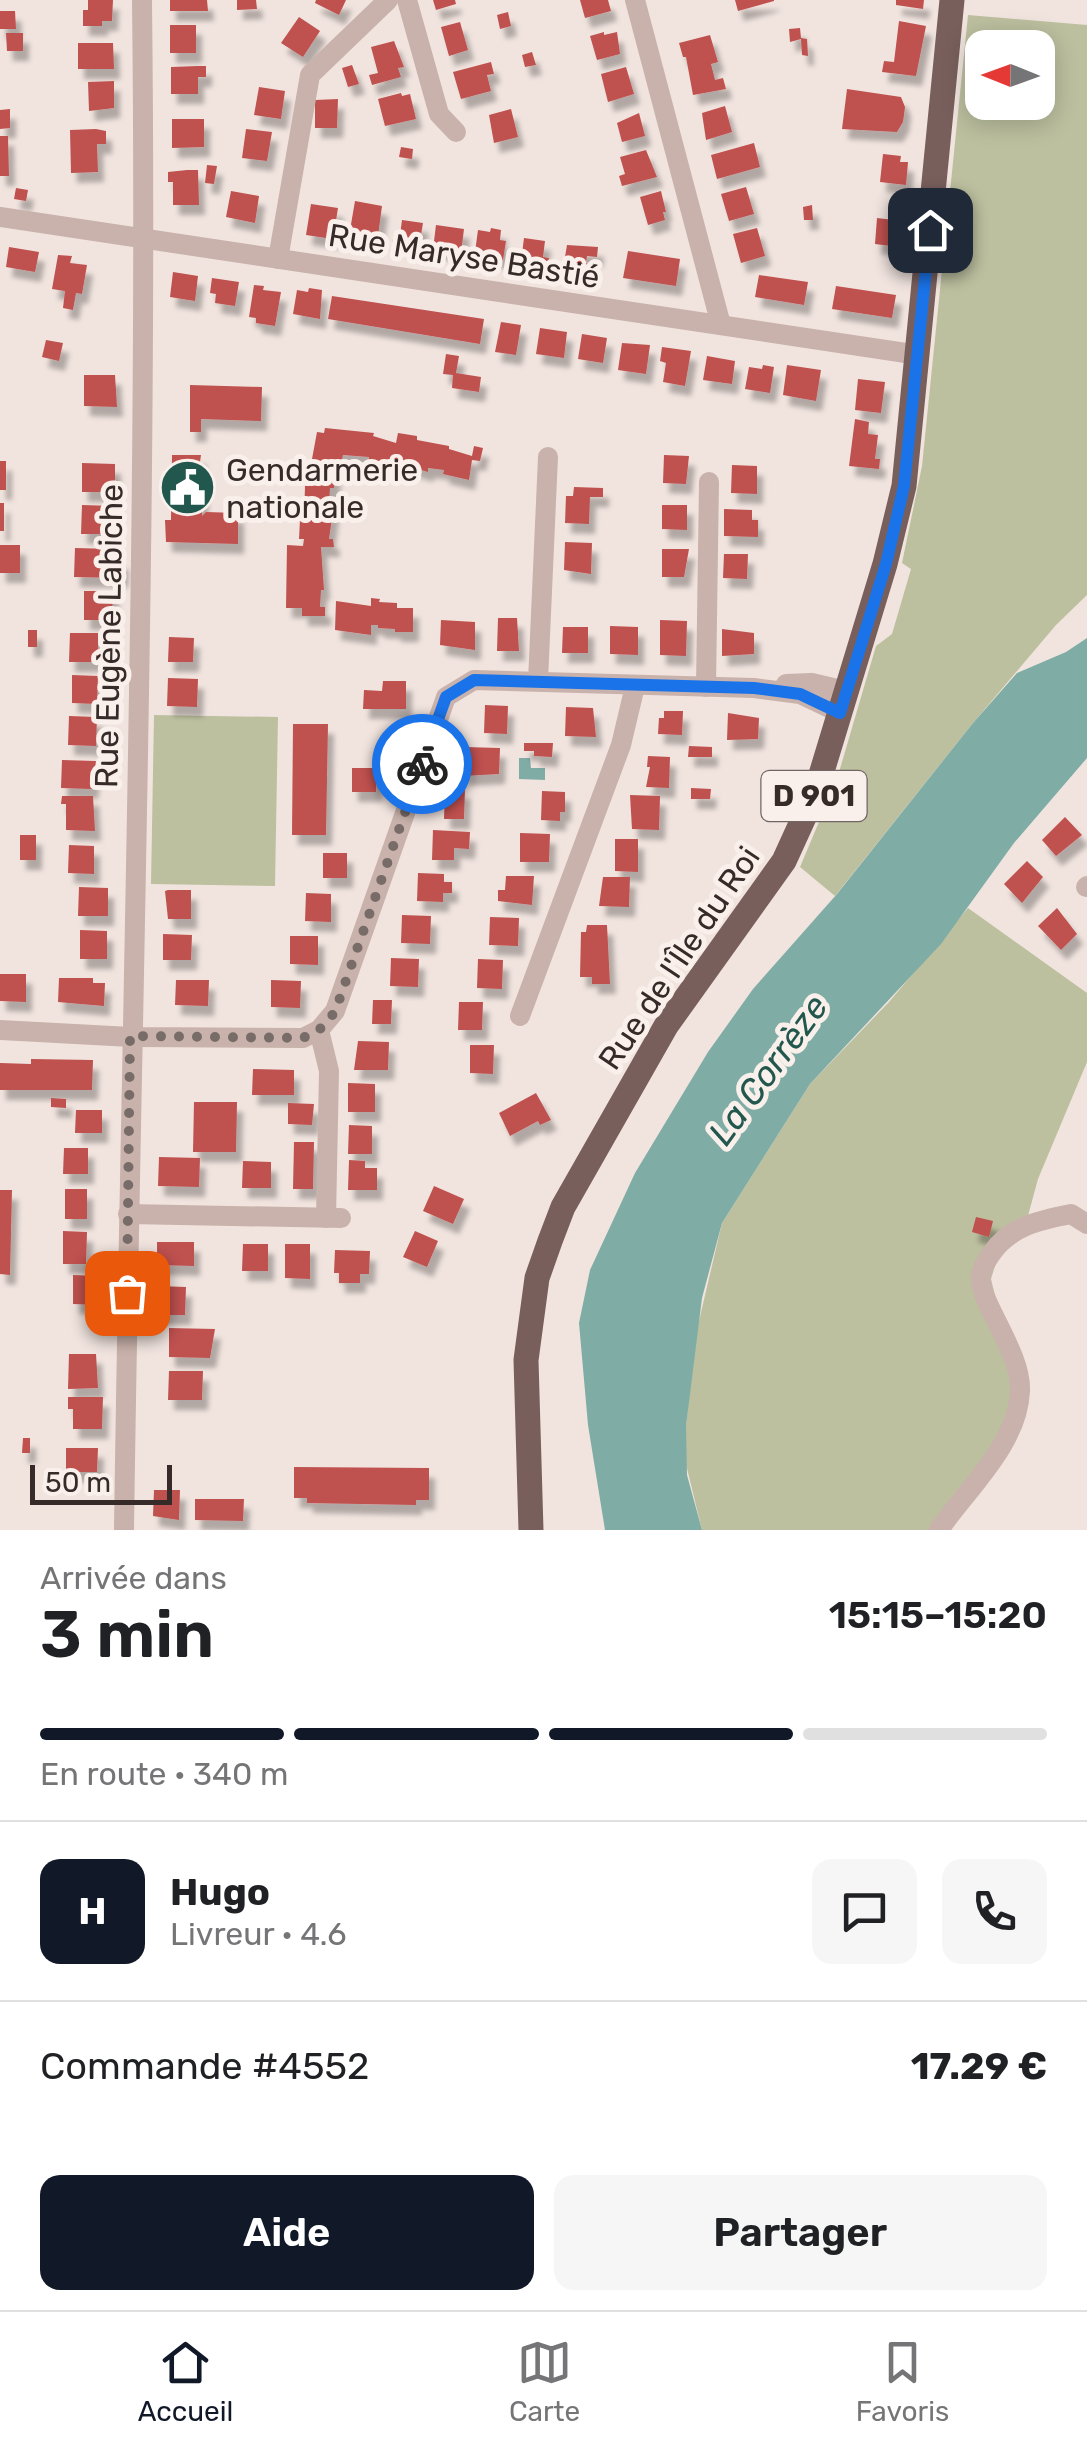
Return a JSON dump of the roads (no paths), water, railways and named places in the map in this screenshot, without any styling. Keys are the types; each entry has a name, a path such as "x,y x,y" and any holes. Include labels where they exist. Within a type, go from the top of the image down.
{"main road":[{"name":"Rue de l'Île du Roi","path":"531,1530 526,1360 537,1278 550,1241 563,1207 666,1026 784,861 816,791 886,564 904,486 952,0"}],"street":[{"name":"Rue Eugène Labiche","path":"124,1530 144,237 142,0"},
{"path":"278,258 310,75 388,0"},
{"path":"406,0 438,114 456,132"},
{"path":"635,0 720,325"},
{"name":"Rue Maryse Bastié","path":"0,216 919,355"},
{"path":"538,681 548,457"},
{"path":"706,687 709,482"},
{"path":"0,1030 303,1038 319,1030 335,1012 446,697 474,680 754,688 843,702"},
{"path":"520,1016 620,744 635,686"},
{"path":"128,1214 334,1218 329,1071 319,1030"},
{"path":"939,1530 989,1463 1016,1414 1020,1390 1018,1365 984,1289 982,1271 999,1243 1026,1225 1072,1214 1087,1224"}],"water":[{"name":"La Corrèze","path":"1087,638 1087,758 1014,843 941,944 810,1084 722,1223 702,1298 686,1426 687,1475 702,1530 605,1530 588,1425 579,1323 590,1270 635,1173 708,1052 753,989 837,894 973,723 1017,673 1066,652"},
{"path":"519,758 530,758 531,768 545,768 545,780 519,779"}],"place":[{"name":"Gendarmerie nationale","path":"187,488"}]}
